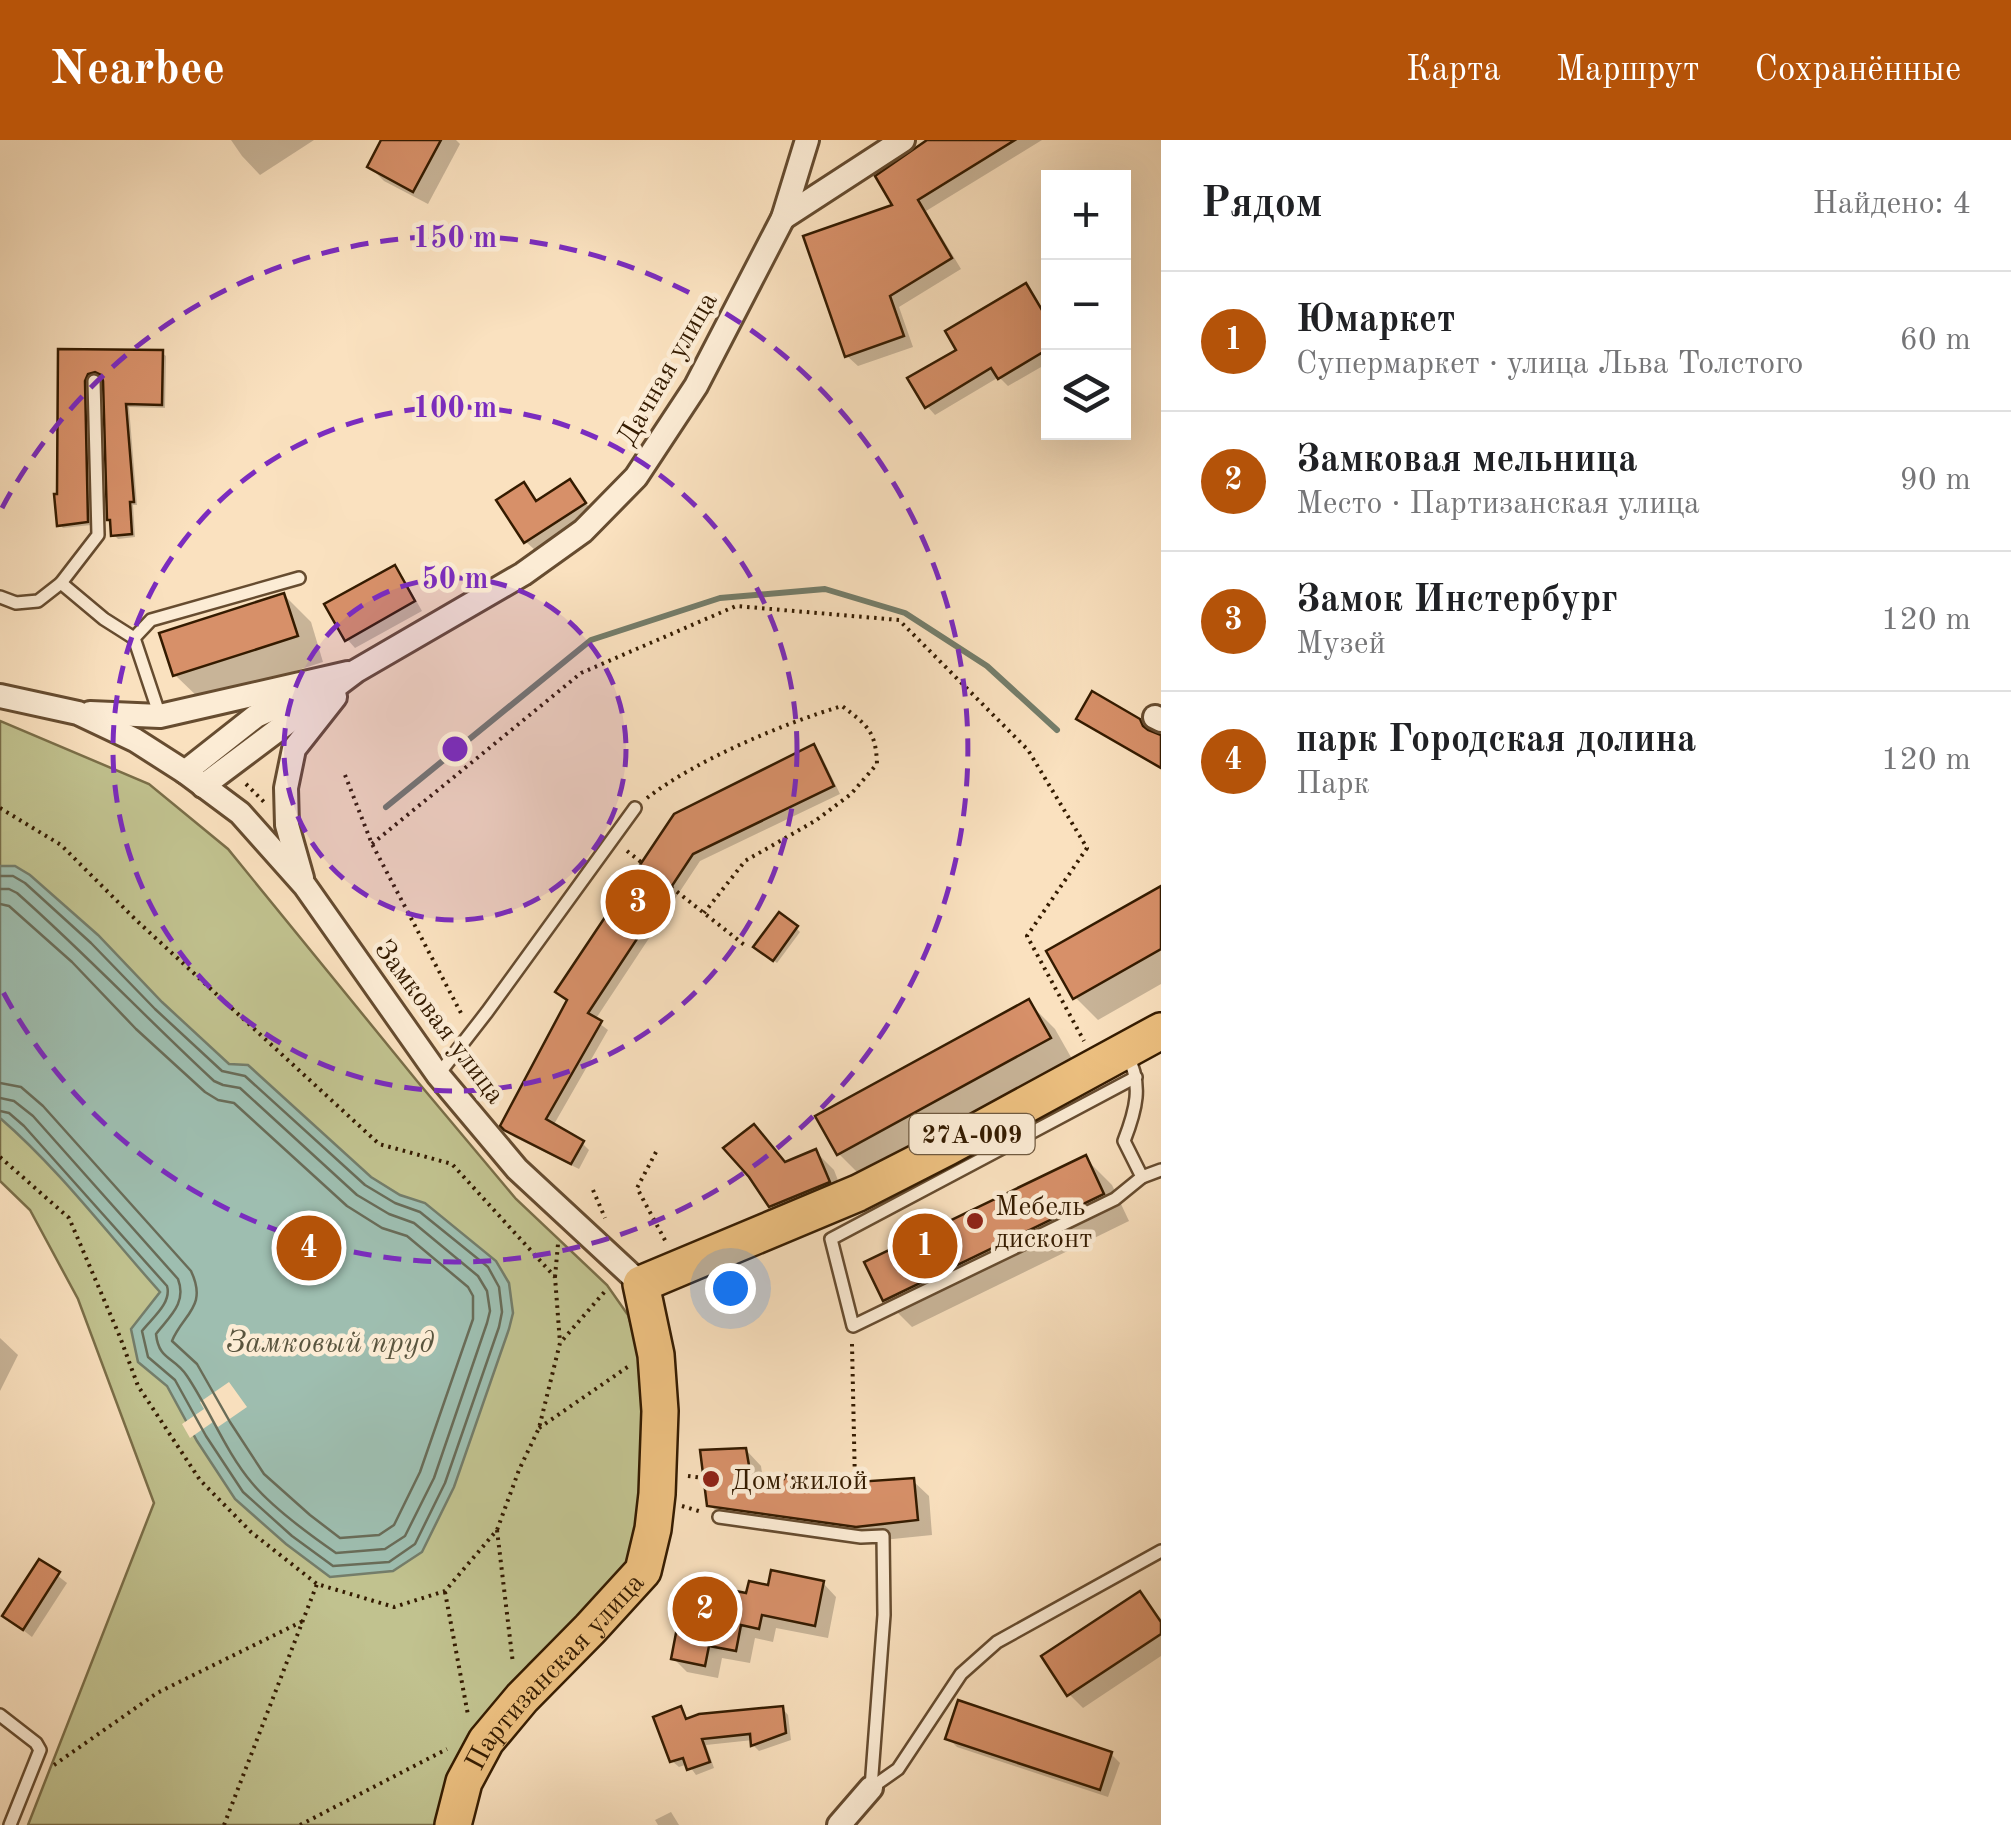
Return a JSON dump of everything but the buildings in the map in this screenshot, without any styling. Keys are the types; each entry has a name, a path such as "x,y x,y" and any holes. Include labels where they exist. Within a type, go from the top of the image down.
{"main road":[{"name":"27А-009","path":"624,1286 858,1193 1119,1064 1161,1032"},
{"name":"Партизанская улица","path":"453,1825 464,1782 486,1741 643,1571 657,1494 660,1410 656,1355 624,1286"}],"street":[{"name":"Дачная улица","path":"194,779 256,716 356,671 523,574 584,531 636,476 696,386 783,218 807,140"},
{"path":"783,218 903,140"},
{"name":"Дачная улица","path":"0,696 78,713 160,716 356,671"},
{"name":"Дачная улица","path":"194,779 229,767 356,671"},
{"name":"Дачная улица","path":"305,886 287,825 286,788 294,749 356,671"},
{"name":"Дачная улица","path":"78,713 135,740 194,779"},
{"name":"Замковая улица","path":"194,779 240,812 305,886 438,1075 517,1170 624,1286"},
{"path":"840,1825 870,1788"}],"lane":[{"path":"0,597 16,603 38,602 61,582 98,535 94,381"},
{"path":"134,638 151,620 299,578"},
{"path":"61,582 104,619 134,638 160,716"},
{"path":"438,1075 634,808"},
{"path":"1142,1177 1124,1141 1138,1090 1119,1064 831,1240 853,1326 1115,1199 1142,1177 1161,1170"},
{"path":"718,1516 861,1537 883,1536 884,1615 870,1788"},
{"path":"870,1788 898,1769 961,1674 997,1642 1161,1552"},
{"path":"0,1715 40,1750 10,1825"}],"path":[{"path":"372,844 581,673 736,606 898,620 1028,750 1087,848 1027,936 1119,1064"},
{"path":"634,808 715,757 810,715 842,706 865,724 876,740 877,764 851,794 816,821 745,861 704,913"},
{"path":"229,767 287,825"},
{"path":"345,775 372,844 471,1033"},
{"path":"0,808 61,846 378,1144 452,1164 555,1277"},
{"path":"671,886 747,948"},
{"path":"656,1152 637,1188 672,1253"},
{"path":"0,1156 69,1218 138,1386 200,1480 251,1532 318,1584 394,1607 445,1591 496,1530 518,1470 539,1428 560,1342 555,1277 558,1244"},
{"path":"593,1190 598,1202"},
{"path":"560,1342 624,1286"},
{"path":"853,1326 855,1484"},
{"path":"539,1428 640,1358"},
{"path":"679,1475 704,1478"},
{"path":"678,1505 718,1516"},
{"path":"496,1530 513,1662"},
{"path":"224,1825 318,1584"},
{"path":"445,1591 468,1718"},
{"path":"25,1785 157,1693 303,1620"},
{"path":"300,1825 455,1745"}],"green space":[{"path":"0,721 149,784 228,849 516,1199 607,1285 628,1315 644,1369 647,1427 635,1554 597,1598 529,1664 464,1747 437,1825 28,1825 154,1503 78,1299 30,1210 0,1181"}],"water":[{"name":"Замковый пруд","path":"0,866 15,866 30,875 98,935 229,1064 248,1065 371,1177 400,1195 425,1203 496,1261 509,1283 513,1313 509,1329 454,1487 422,1552 393,1571 330,1577 235,1499 167,1386 138,1362 131,1329 160,1292 63,1180 0,1118"}],"pier":[{"path":"229,1382 247,1407 218,1427 213,1422 190,1438 182,1424 204,1409 200,1402"}],"waterway":[{"path":"386,807 591,640 720,598 825,589 905,613 987,666 1057,730"}],"place":[{"name":"Замок Инстербург","path":"638,902"},
{"name":"Мебель дисконт","path":"975,1221"},
{"name":"Юмаркет","path":"925,1246"},
{"name":"парк Городская долина","path":"309,1248"},
{"name":"Дом жилой","path":"711,1479"},
{"name":"Замковая мельница","path":"705,1609"}]}
